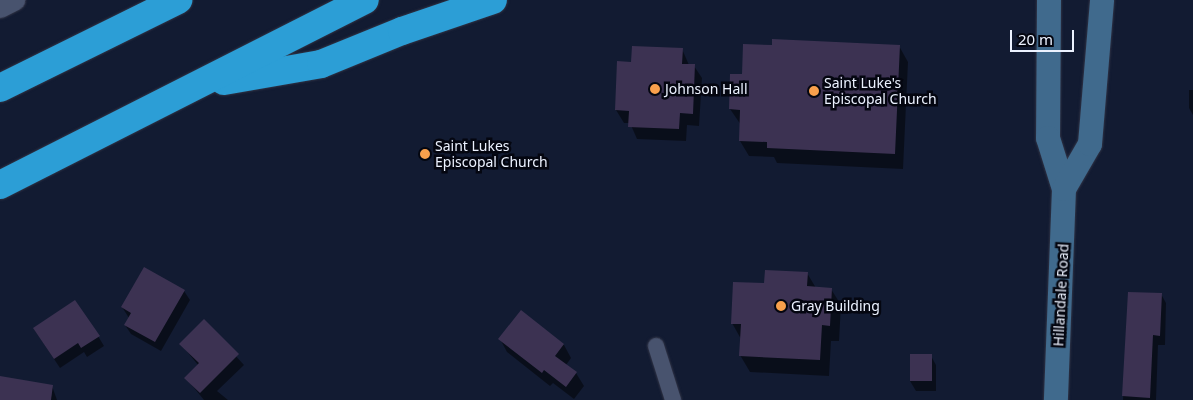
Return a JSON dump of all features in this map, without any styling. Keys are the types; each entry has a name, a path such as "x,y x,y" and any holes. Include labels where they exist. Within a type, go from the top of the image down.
{"highway":[{"path":"0,88 178,0"},
{"path":"0,185 365,0"},
{"path":"196,86 321,64 402,31 492,0"}],"main road":[{"name":"Hillandale Road","path":"1049,0 1048,138 1064,189 1064,254 1056,400"},
{"path":"1064,189 1090,144 1102,0"}],"street":[{"path":"0,7 14,0"},
{"path":"656,346 673,400"}],"building":[{"name":"Saint Luke's Episcopal Church","path":"772,39 900,45 895,154 767,148 767,142 739,141 740,110 729,109 730,74 742,74 743,44 772,45"},
{"name":"Johnson Hall","path":"632,46 683,48 682,64 695,64 693,114 680,113 679,129 628,127 629,111 615,110 617,61 631,62"},
{"path":"144,267 185,290 155,342 124,325 131,313 121,307"},
{"name":"Gray Building","path":"765,270 808,272 807,286 832,288 830,326 822,325 820,360 739,356 741,324 731,324 733,282 764,283"},
{"path":"1128,292 1162,293 1160,336 1153,335 1150,398 1122,396"},
{"path":"75,300 100,336 81,348 78,343 54,359 33,328"},
{"path":"521,310 564,344 555,356 577,372 566,387 544,370 542,373 498,339"},
{"path":"204,319 239,354 200,393 184,378 199,363 179,344"},
{"path":"910,354 932,354 932,381 910,381"},
{"path":"0,376 53,385 51,400 0,400"}],"place":[{"name":"Johnson Hall","path":"655,89"},
{"name":"Saint Luke's Episcopal Church","path":"814,91"},
{"name":"Saint Lukes Episcopal Church","path":"425,154"},
{"name":"Gray Building","path":"781,306"}]}
